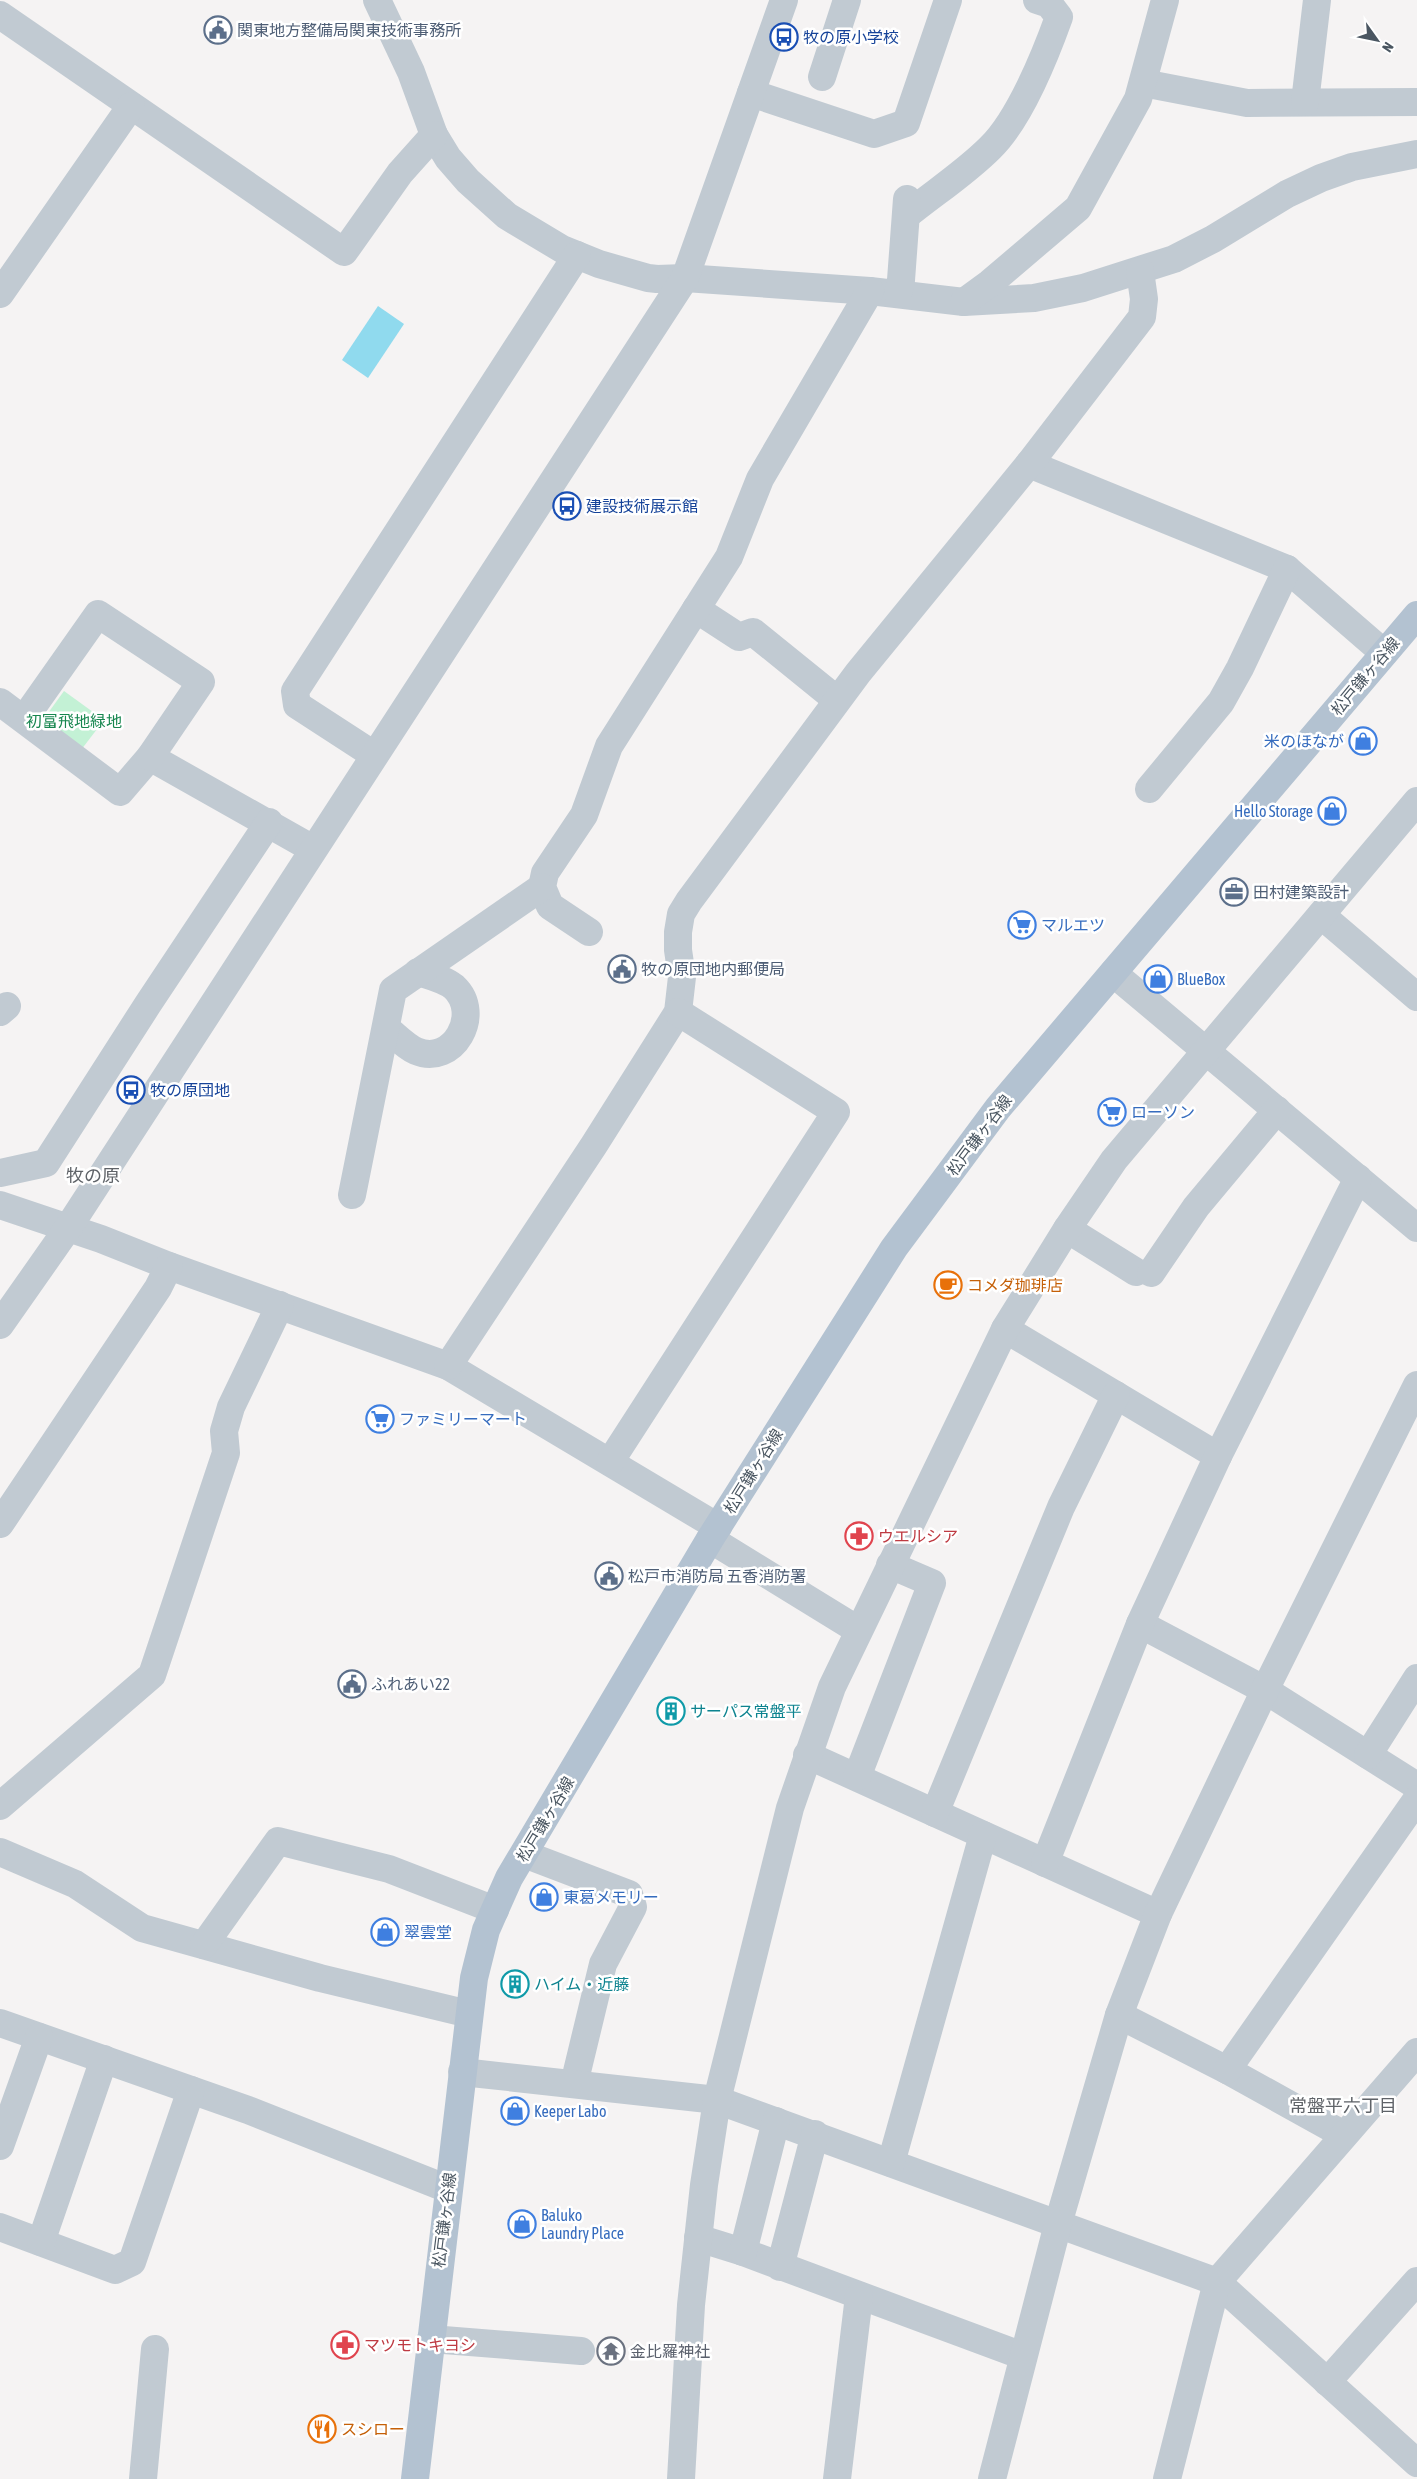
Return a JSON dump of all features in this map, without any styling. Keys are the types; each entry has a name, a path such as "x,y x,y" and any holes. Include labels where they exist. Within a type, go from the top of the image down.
{"main road":[{"name":"松戸鎌ヶ谷線","path":"414,2479 474,1978 486,1930 509,1878 714,1533 894,1248 998,1108 1417,615"}],"street":[{"path":"377,0 411,72 434,135 448,158 468,181 507,216 562,249 599,264 657,280 685,278 870,291 964,302 1034,298 1083,288 1174,260 1213,239 1287,194 1321,178 1352,166 1417,154"},
{"path":"0,1325 68,1228 313,848 685,278 784,0"},
{"path":"822,77 847,0"},
{"path":"751,92 874,134 906,123 948,0"},
{"path":"964,302 990,284 1078,208 1138,99 1166,0"},
{"path":"1305,102 1317,0"},
{"path":"898,294 901,280 907,207 990,148 1006,129 1044,57 1059,17 1046,1"},
{"path":"0,15 344,252 400,173 434,135"},
{"path":"1143,83 1247,103 1417,102"},
{"path":"0,294 131,106"},
{"path":"374,755 297,705 295,691 577,255"},
{"path":"448,1366 594,1145 678,1012 682,977 678,950 681,914 837,700 1029,464 1142,317 1144,300 1140,271"},
{"path":"589,932 550,906 542,886 545,873 584,815 609,746 729,557 760,480 870,291"},
{"path":"1029,464 1288,570 1384,653"},
{"path":"1149,789 1221,702 1240,668 1288,570"},
{"path":"696,609 739,637 753,632 837,700"},
{"path":"0,702 120,792 150,756 201,682 98,614 24,719"},
{"path":"150,756 313,848"},
{"path":"681,2479 691,2305 704,2185 717,2100 790,1808 832,1687 1005,1329 1067,1229 1114,1160 1417,801"},
{"path":"0,1173 46,1163 148,1004 269,822"},
{"path":"352,1194 393,990 542,886"},
{"path":"1321,915 1417,997"},
{"path":"386,1028 418,1052 438,1053 453,1045 464,1028 467,1006 454,988 436,978 418,972"},
{"path":"1113,973 1417,1228"},
{"path":"610,1462 836,1112 678,1012"},
{"path":"1067,1229 1143,1272 1277,1110"},
{"path":"1045,1863 1140,1624 1218,1456 1358,1178"},
{"path":"0,1205 448,1366 610,1462 858,1630"},
{"path":"0,1524 158,1288 169,1266"},
{"path":"0,1806 152,1675 226,1453 224,1430 231,1407 280,1305"},
{"path":"1005,1329 1218,1456"},
{"path":"992,2479 1058,2224 1119,2015 1158,1914 1265,1690 1417,1385"},
{"path":"935,1813 1060,1507 1116,1395"},
{"path":"857,1777 932,1583 890,1565"},
{"path":"1140,1624 1265,1690 1417,1786"},
{"path":"1368,1755 1417,1678"},
{"path":"808,1755 1158,1914"},
{"path":"1227,2070 1417,1799"},
{"path":"891,2162 983,1835"},
{"path":"204,1945 278,1841 389,1869 495,1910"},
{"path":"0,1852 75,1884 142,1928 320,1978 469,2014"},
{"path":"524,1854 629,1894 633,1907 603,1964 574,2084"},
{"path":"1119,2015 1227,2070 1344,2136"},
{"path":"0,2023 248,2110 448,2189"},
{"path":"0,2146 39,2037"},
{"path":"1167,2479 1218,2282 1417,2052"},
{"path":"41,2242 104,2059"},
{"path":"462,2072 717,2100 815,2134 1218,2282 1417,2464"},
{"path":"0,2227 114,2270 132,2262 190,2090"},
{"path":"743,2252 776,2121"},
{"path":"780,2267 815,2134"},
{"path":"698,2238 743,2252 1023,2356"},
{"path":"1327,2382 1417,2281"},
{"path":"836,2479 859,2296"},
{"path":"431,2339 581,2351"},
{"path":"143,2479 155,2349"}],"green space":[{"name":"初富飛地緑地","path":"64,691 104,720 81,750 43,720"}],"water":[{"path":"378,306 404,324 368,378 342,360"}],"place":[{"name":"関東地方整備局関東技術事務所","path":"218,30"},
{"name":"牧の原小学校","path":"784,37"},
{"name":"建設技術展示館","path":"567,506"},
{"name":"米のほなが","path":"1363,741"},
{"name":"Hello Storage","path":"1332,811"},
{"name":"田村建築設計","path":"1234,892"},
{"name":"マルエツ","path":"1022,925"},
{"name":"牧の原団地内郵便局","path":"622,969"},
{"name":"BlueBox","path":"1158,979"},
{"name":"牧の原団地","path":"131,1090"},
{"name":"ローソン","path":"1112,1112"},
{"name":"コメダ珈琲店","path":"948,1285"},
{"name":"ファミリーマート","path":"380,1419"},
{"name":"ウエルシア","path":"859,1536"},
{"name":"松戸市消防局 五香消防署","path":"609,1576"},
{"name":"ふれあい22","path":"352,1684"},
{"name":"サーパス常盤平","path":"671,1711"},
{"name":"東葛メモリー","path":"544,1897"},
{"name":"翠雲堂","path":"385,1932"},
{"name":"ハイム・近藤","path":"515,1984"},
{"name":"Keeper Labo","path":"515,2111"},
{"name":"Baluko Laundry Place","path":"522,2224"},
{"name":"マツモトキヨシ","path":"345,2345"},
{"name":"金比羅神社","path":"611,2351"},
{"name":"スシロー","path":"322,2429"}],"district":[{"name":"牧の原","path":"93,1176"},
{"name":"常盤平六丁目","path":"1343,2106"}]}
